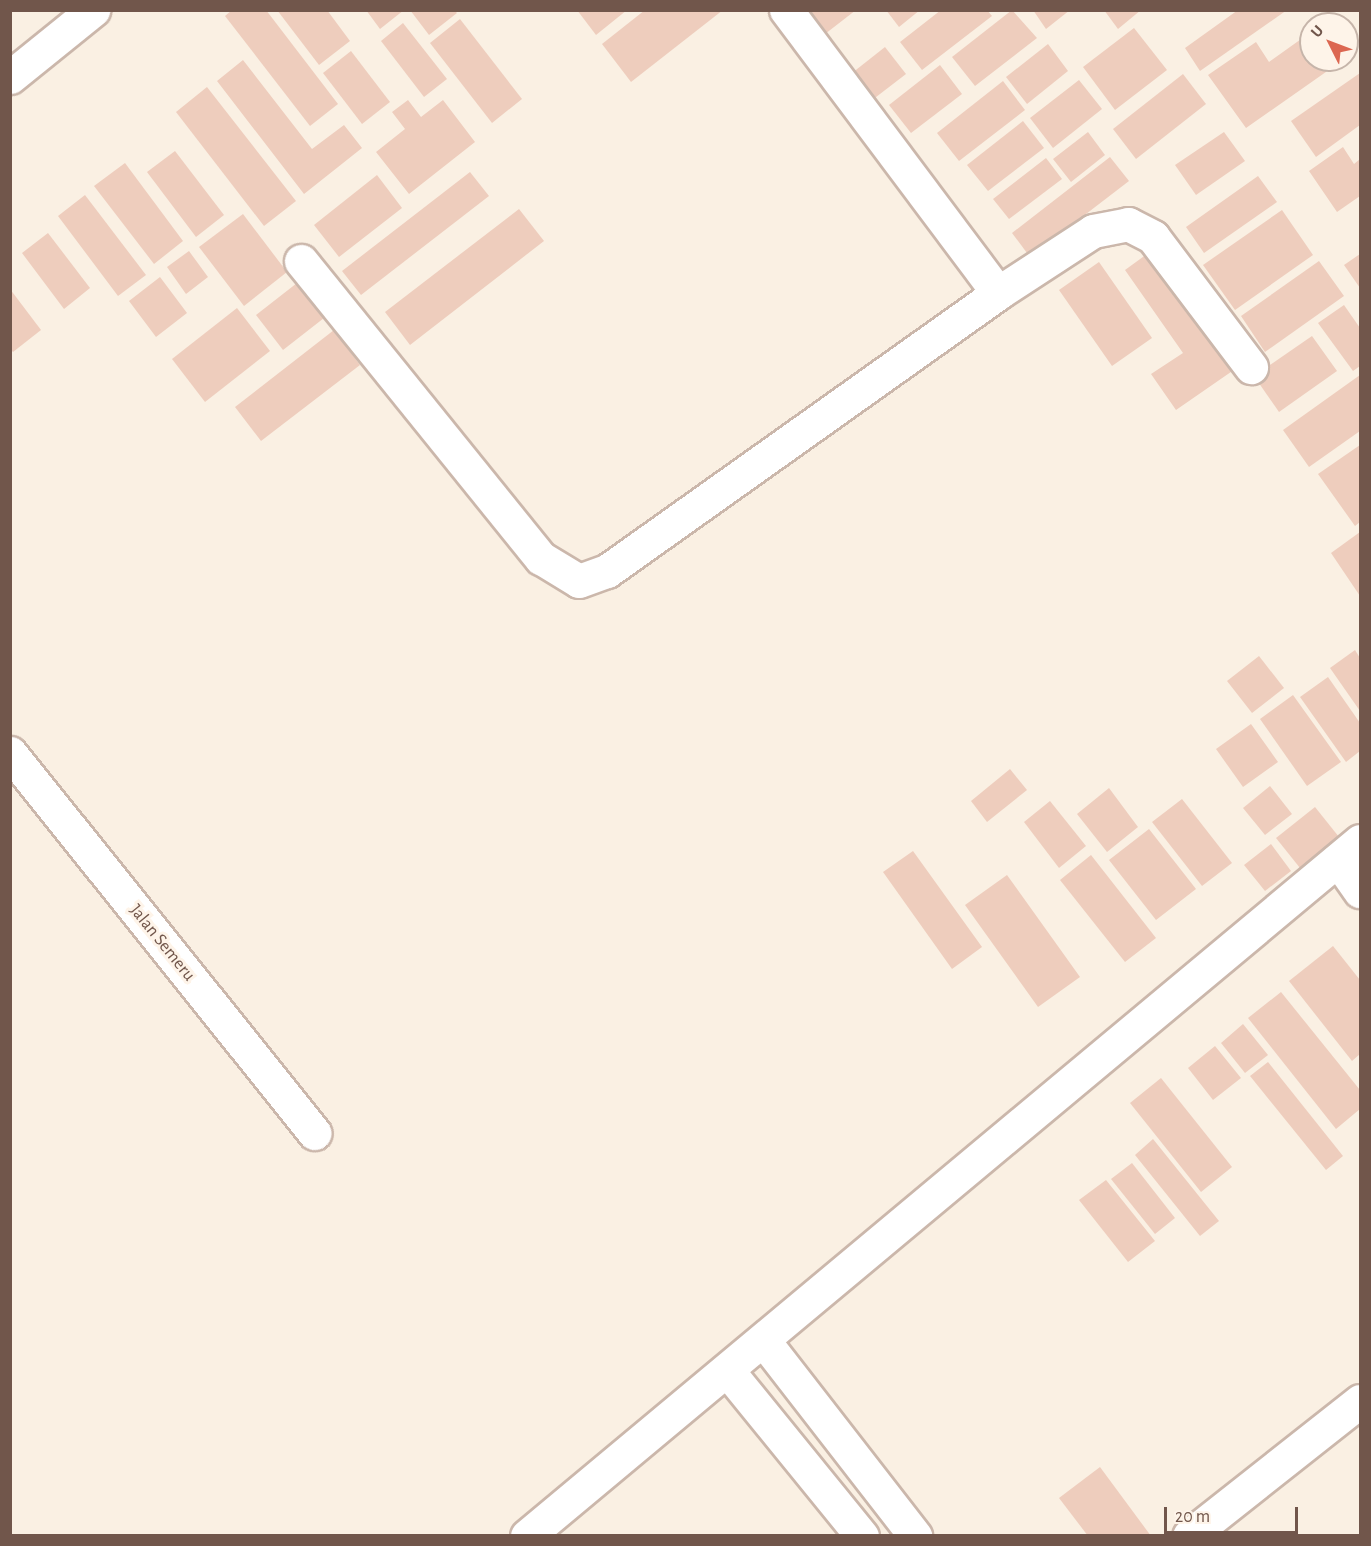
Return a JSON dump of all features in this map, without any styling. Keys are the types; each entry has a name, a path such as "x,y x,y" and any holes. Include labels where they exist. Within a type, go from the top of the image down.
{"street":[{"path":"10,77 93,10"},
{"path":"786,10 998,292"},
{"path":"302,261 541,558 579,580 607,571 998,292 1093,231 1128,224 1153,237 1251,367"},
{"name":"Jalan Semeru","path":"10,753 314,1133"},
{"path":"527,1536 764,1341 1349,851 1360,891"},
{"path":"764,1341 844,1441 915,1536"},
{"path":"727,1370 862,1536"},
{"path":"1189,1536 1360,1401"},
{"path":"809,1468 844,1441"}],"building":[{"path":"232,10 266,10 338,104 310,126 225,16"},
{"path":"277,10 327,10 350,41 319,65"},
{"path":"366,10 404,10 380,29"},
{"path":"410,10 454,10 457,13 429,35"},
{"path":"577,10 627,10 596,35"},
{"path":"645,10 723,10 631,82 602,44"},
{"path":"798,10 856,10 816,41"},
{"path":"886,10 920,10 899,27"},
{"path":"941,10 987,10 992,16 922,70 900,42"},
{"path":"1012,10 1037,38 975,86 952,57"},
{"path":"1033,10 1070,10 1046,29"},
{"path":"1104,10 1141,10 1118,29"},
{"path":"1238,10 1287,10 1200,71 1185,48"},
{"path":"460,19 522,99 492,123 430,43"},
{"path":"403,23 447,79 424,97 381,41"},
{"path":"1134,28 1167,70 1115,110 1083,67"},
{"path":"1299,41 1299,72 1326,72 1246,128 1208,75 1256,42 1269,62"},
{"path":"1048,44 1068,71 1027,104 1006,77"},
{"path":"885,47 906,74 867,104 847,77"},
{"path":"351,51 390,102 362,124 323,73"},
{"path":"243,60 312,149 344,125 362,148 304,194 217,81"},
{"path":"940,65 962,94 911,133 889,105"},
{"path":"1360,73 1360,125 1316,157 1291,121"},
{"path":"1183,74 1206,104 1136,159 1113,129"},
{"path":"1079,80 1102,109 1053,148 1030,118"},
{"path":"1003,81 1025,110 959,161 937,133"},
{"path":"207,87 296,201 264,226 176,112"},
{"path":"408,100 421,117 443,100 475,142 409,194 376,152 405,129 392,112"},
{"path":"1023,121 1044,148 988,191 967,165"},
{"path":"1088,132 1105,155 1071,182 1053,159"},
{"path":"1224,132 1245,161 1196,195 1175,165"},
{"path":"1343,147 1354,164 1360,159 1360,196 1337,212 1309,171"},
{"path":"175,151 224,215 196,237 147,172"},
{"path":"1110,157 1129,181 1030,257 1012,233"},
{"path":"1046,158 1062,179 1009,219 993,199"},
{"path":"125,163 183,241 154,264 94,186"},
{"path":"470,172 489,196 361,295 342,271"},
{"path":"377,175 402,208 339,257 314,225"},
{"path":"1258,176 1277,202 1204,253 1186,227"},
{"path":"85,195 146,275 118,296 58,216"},
{"path":"519,209 544,241 410,345 385,312"},
{"path":"1282,210 1313,255 1235,310 1203,265"},
{"path":"243,214 287,272 244,306 199,247"},
{"path":"48,233 90,288 64,309 22,253"},
{"path":"1158,246 1241,365 1176,410 1151,374 1183,353 1125,270"},
{"path":"189,251 208,277 186,294 167,267"},
{"path":"1360,254 1360,288 1344,265"},
{"path":"1319,261 1344,296 1265,352 1241,316"},
{"path":"1099,262 1152,338 1112,366 1059,290"},
{"path":"160,277 187,313 156,337 129,301"},
{"path":"297,283 324,318 283,350 256,315"},
{"path":"10,289 41,330 13,352 10,349"},
{"path":"1344,305 1360,328 1360,366 1353,371 1318,323"},
{"path":"237,308 270,351 205,402 172,359"},
{"path":"334,330 360,365 261,441 235,407"},
{"path":"1312,336 1337,371 1279,412 1254,376"},
{"path":"1360,375 1360,431 1309,467 1283,430"},
{"path":"1360,445 1360,522 1355,526 1318,474"},
{"path":"1360,532 1360,596 1331,553"},
{"path":"1355,650 1360,658 1360,711 1330,668"},
{"path":"1259,656 1284,688 1252,713 1227,681"},
{"path":"1328,677 1360,723 1360,751 1346,762 1300,697"},
{"path":"1293,695 1341,762 1307,786 1260,719"},
{"path":"1251,724 1278,762 1243,787 1216,749"},
{"path":"1010,769 1027,790 987,822 971,801"},
{"path":"1270,786 1292,814 1265,835 1243,808"},
{"path":"1109,788 1138,827 1107,852 1077,814"},
{"path":"1182,799 1232,863 1202,886 1152,822"},
{"path":"1050,801 1086,846 1059,868 1024,822"},
{"path":"1315,807 1339,837 1300,868 1276,838"},
{"path":"1149,829 1196,889 1156,920 1109,860"},
{"path":"1271,844 1291,871 1265,891 1244,865"},
{"path":"913,851 982,947 952,969 883,872"},
{"path":"1091,855 1156,938 1125,962 1060,880"},
{"path":"1007,875 1080,977 1038,1007 965,905"},
{"path":"1333,946 1360,980 1360,1054 1352,1061 1289,981"},
{"path":"1281,992 1360,1090 1360,1109 1336,1129 1248,1018"},
{"path":"1243,1024 1268,1055 1245,1073 1221,1043"},
{"path":"1215,1046 1241,1078 1213,1100 1188,1068"},
{"path":"1268,1062 1343,1156 1326,1170 1250,1076"},
{"path":"1161,1078 1232,1167 1201,1192 1130,1103"},
{"path":"1153,1139 1219,1221 1200,1236 1135,1155"},
{"path":"1132,1163 1175,1218 1155,1234 1111,1179"},
{"path":"1106,1180 1155,1241 1128,1262 1079,1200"},
{"path":"1100,1467 1151,1536 1088,1536 1059,1498"}]}
